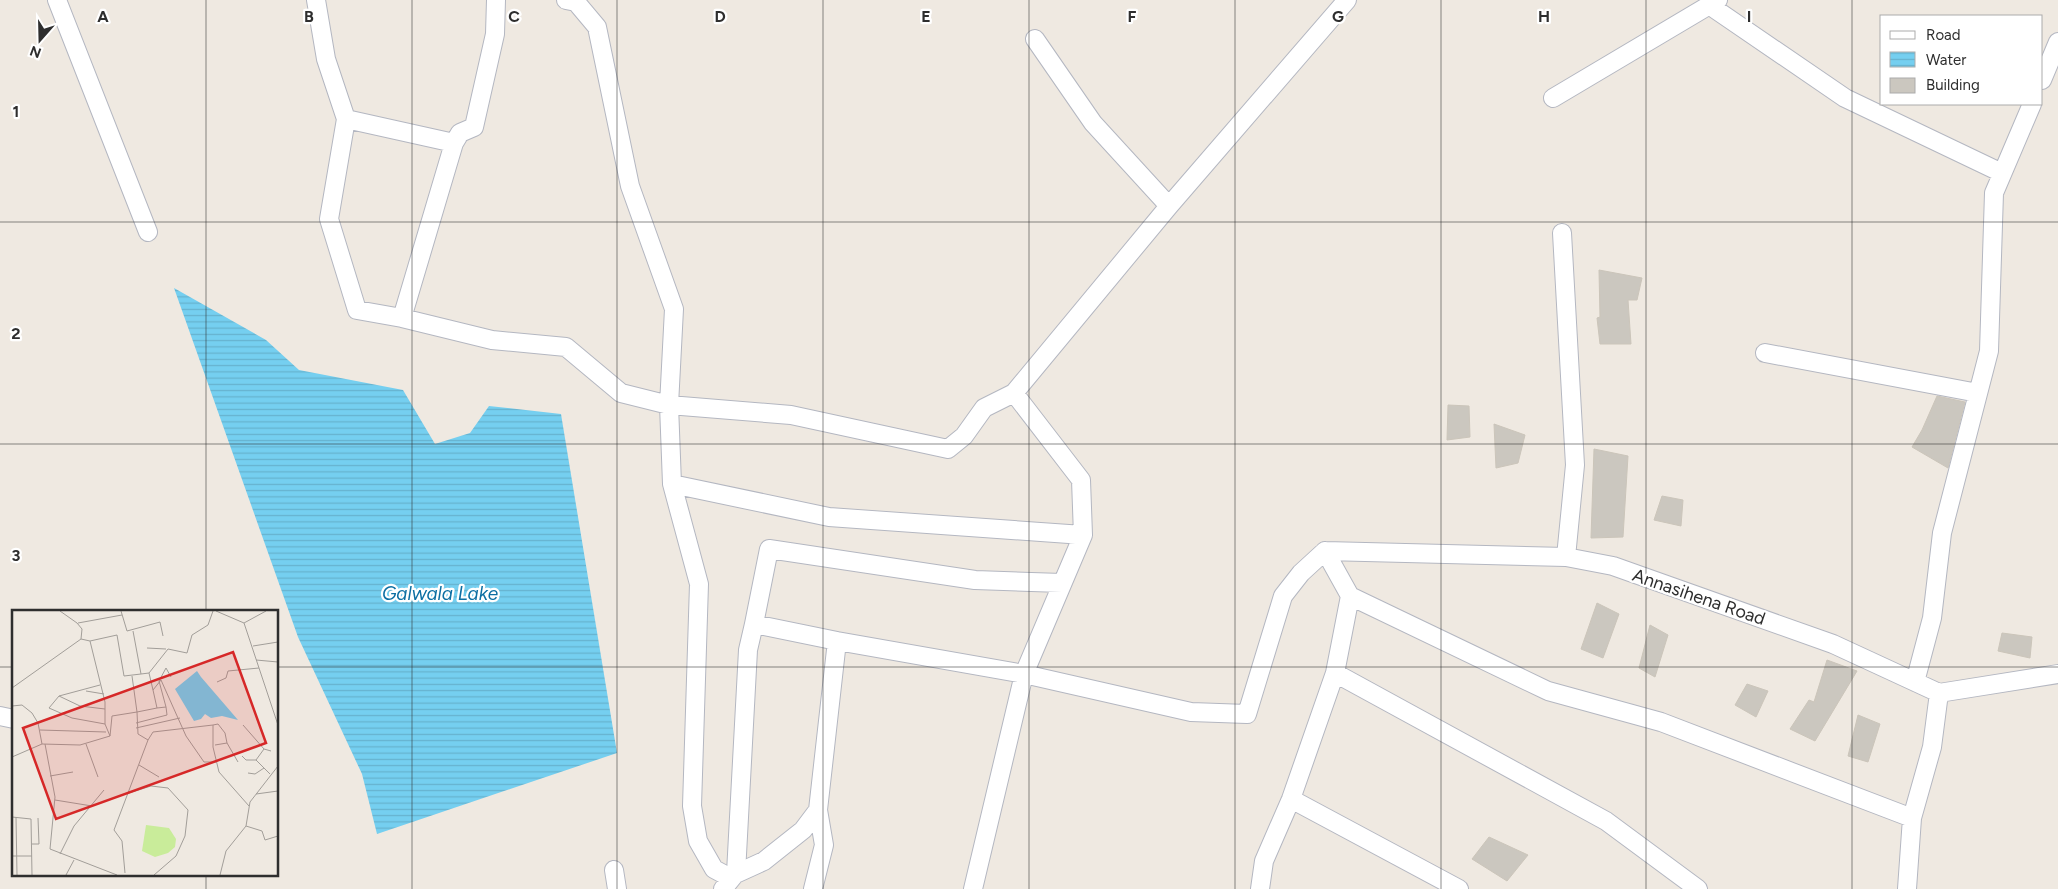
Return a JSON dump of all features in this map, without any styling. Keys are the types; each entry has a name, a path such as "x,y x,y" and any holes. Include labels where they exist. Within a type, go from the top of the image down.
{"street":[{"path":"57,0 148,232"},
{"path":"316,0 326,59 346,119 329,219 357,310 402,318 492,340 566,347 621,393 670,405 791,415 948,450 964,436 984,408 1014,393 1169,206 1346,0"},
{"path":"402,318 454,143 460,133 474,127 495,34 496,0"},
{"path":"566,0 576,2 598,27 630,186 674,309 670,405 672,484 699,584 692,806 698,841 714,869 729,877 764,861 803,830 818,810"},
{"path":"1553,98 1713,2 1846,98 2002,173"},
{"path":"1035,39 1093,123 1169,206"},
{"path":"2043,78 2058,42"},
{"path":"1915,682 1932,618 1942,533 1989,350 1994,193 2032,105"},
{"path":"346,119 454,143"},
{"path":"1562,233 1575,465 1566,557"},
{"path":"1765,353 1978,393"},
{"path":"973,889 1024,674 1083,535 1081,480 1014,393"},
{"path":"672,484 829,517 1083,535"},
{"path":"723,889 736,874 748,650 769,549 975,580 1062,583"},
{"path":"754,624 837,641 1024,674 1191,712 1247,714 1283,596 1302,572 1325,552 1350,596 1548,691 1661,722 1912,818"},
{"name":"Annasihena Road","path":"1325,552 1566,557 1613,566 1833,644 1939,693"},
{"path":"1260,889 1264,861 1291,799 1335,673 1350,596"},
{"path":"813,889 824,846 818,810 837,641"},
{"path":"1335,673 1606,822 1698,889"},
{"path":"1907,889 1912,818 1932,747 1939,693 2058,674"},
{"path":"1291,799 1459,889"},
{"path":"614,870 617,889"}],"water":[{"name":"Galwala Lake","path":"174,288 266,340 299,370 403,390 435,444 470,433 489,406 561,414 617,753 377,834 362,774 298,637"}],"building":[{"path":"1599,270 1642,278 1637,300 1628,300 1631,344 1600,344 1597,318 1600,317"},
{"path":"1937,396 1965,402 1948,468 1912,447"},
{"path":"1448,405 1469,406 1470,437 1447,440"},
{"path":"1494,424 1525,435 1518,463 1496,468"},
{"path":"1594,449 1628,456 1623,537 1591,538"},
{"path":"1662,496 1683,500 1681,526 1654,520"},
{"path":"1597,603 1619,614 1603,658 1581,649"},
{"path":"1650,625 1668,635 1655,677 1639,668"},
{"path":"2002,633 2032,637 2030,658 1998,651"},
{"path":"1827,660 1857,671 1815,741 1790,729 1809,700 1814,702"},
{"path":"1747,684 1768,691 1756,717 1735,705"},
{"path":"1858,715 1880,724 1868,762 1848,756"},
{"path":"1489,837 1528,855 1507,881 1472,859"}]}
